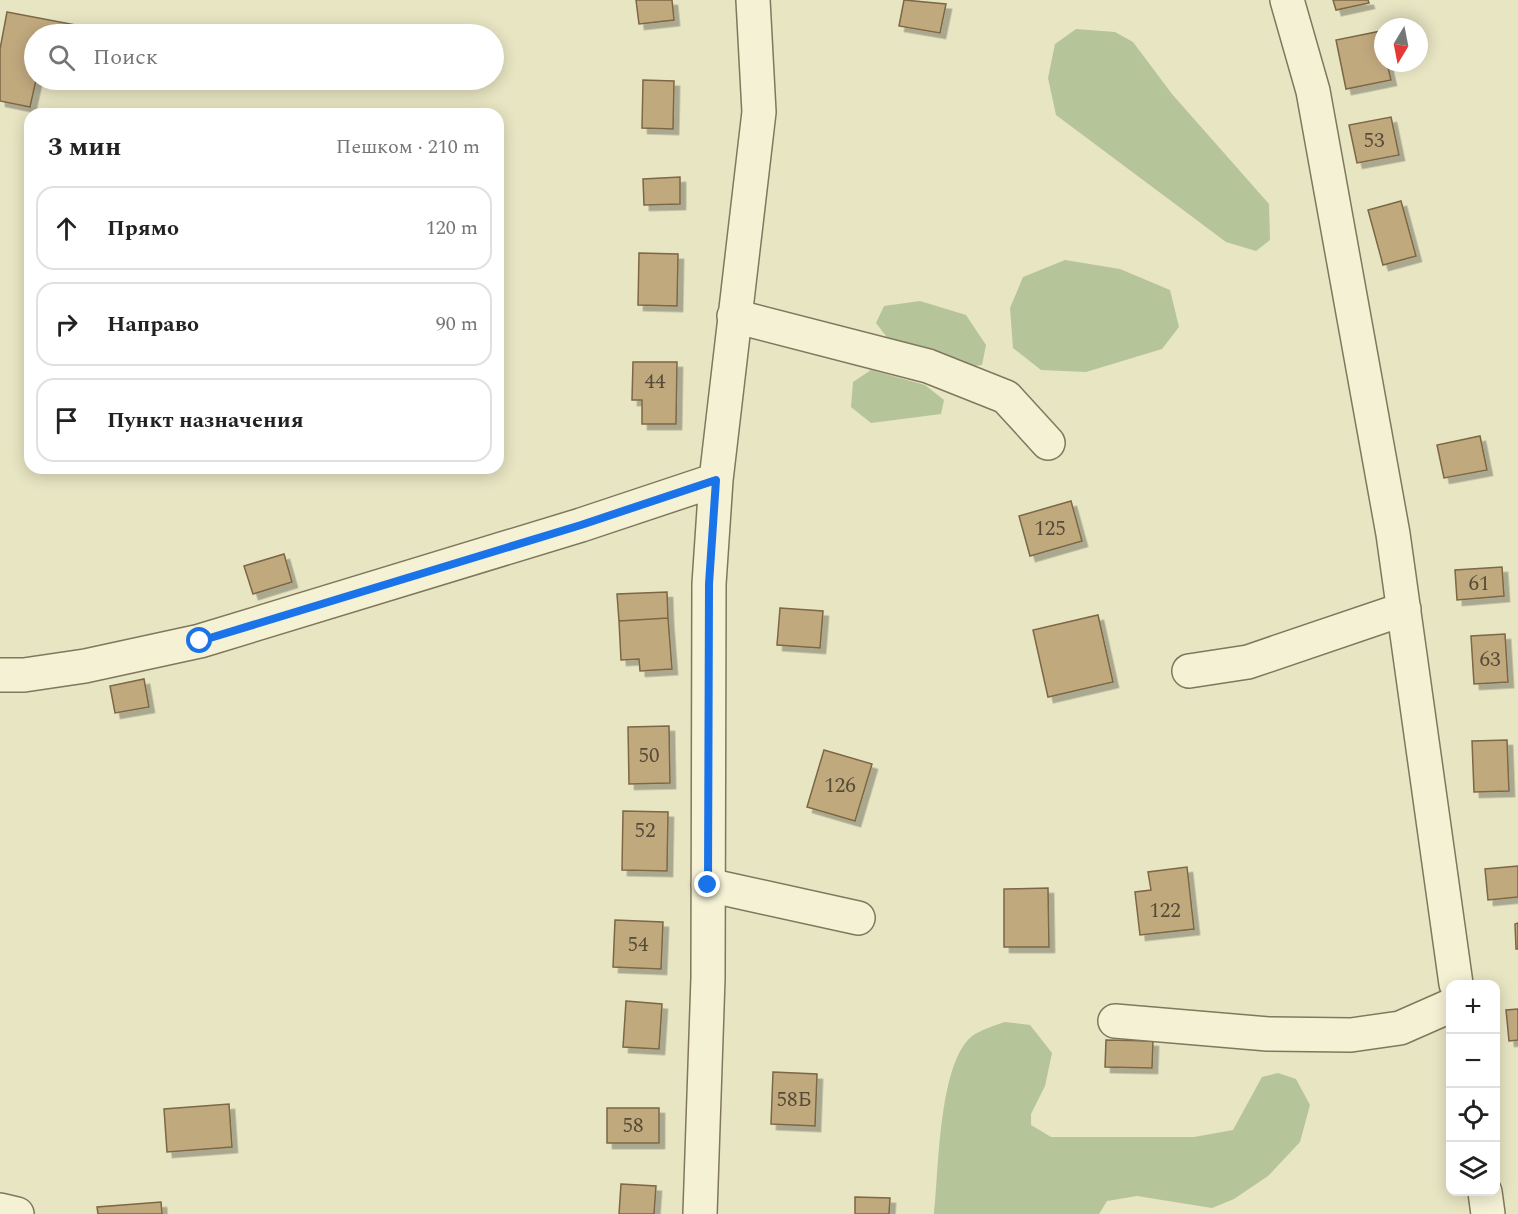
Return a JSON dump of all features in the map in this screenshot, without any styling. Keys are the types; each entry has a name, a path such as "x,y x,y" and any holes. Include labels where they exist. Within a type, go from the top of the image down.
{"street":[{"path":"700,1214 708,978 709,584 716,480 759,112 758,57 753,0"},
{"path":"1287,0 1315,103 1393,534 1455,980"},
{"path":"734,316 928,366 1006,397 1048,443"},
{"path":"0,675 24,675 85,666 200,641 581,525 716,480"},
{"path":"1189,671 1248,662 1404,609"},
{"path":"708,885 858,918"},
{"path":"1115,1021 1268,1034 1351,1035 1400,1028 1446,1008"},
{"path":"1486,1196 1488,1214"},
{"path":"0,1210 17,1214"}],"green space":[{"path":"1076,29 1115,32 1133,42 1172,94 1269,204 1270,240 1256,251 1226,242 1056,115 1048,78 1055,44"},
{"path":"1065,260 1120,269 1170,290 1179,327 1162,349 1086,372 1041,370 1013,348 1010,308 1023,277"},
{"path":"920,301 966,315 986,345 982,365 966,367 892,344 876,323 884,306"},
{"path":"871,370 925,385 944,400 941,414 871,423 851,407 853,382"},
{"path":"1005,1022 1030,1025 1052,1053 1045,1086 1031,1114 1031,1125 1051,1137 1194,1137 1233,1130 1262,1077 1278,1073 1296,1079 1310,1105 1300,1142 1268,1176 1234,1199 1212,1208 1137,1196 1107,1201 1099,1214 934,1214 942,1117 954,1066 963,1047 975,1034"}],"building":[{"path":"636,0 672,0 674,20 639,24"},
{"path":"904,0 946,4 940,33 899,26"},
{"path":"1333,0 1368,0 1369,3 1336,10"},
{"path":"7,12 71,24 24,24 24,90 34,90 30,107 0,101 0,49"},
{"path":"1374,32 1374,72 1389,72 1391,80 1346,89 1336,40"},
{"path":"643,80 674,81 673,129 642,128"},
{"path":"1391,117 1399,155 1357,163 1349,125"},
{"path":"680,177 680,204 644,205 643,179"},
{"path":"1401,201 1416,256 1383,265 1368,210"},
{"path":"639,253 678,254 677,306 638,305"},
{"path":"633,362 677,362 676,424 642,424 642,400 632,400"},
{"path":"1480,436 1487,470 1444,478 1437,445"},
{"path":"1071,501 1082,541 1030,556 1019,516"},
{"path":"284,554 292,582 253,594 244,566"},
{"path":"1502,567 1504,596 1457,600 1455,570"},
{"path":"667,592 668,618 619,621 617,594"},
{"path":"780,608 823,611 820,648 777,645"},
{"path":"1098,615 1113,682 1048,697 1033,630"},
{"path":"668,618 672,669 640,671 639,659 621,660 619,621"},
{"path":"1505,634 1508,682 1474,684 1471,636"},
{"path":"144,679 149,707 115,713 110,686"},
{"path":"669,726 670,783 629,784 628,727"},
{"path":"1507,740 1509,791 1474,792 1472,741"},
{"path":"824,750 872,764 855,821 807,807"},
{"path":"623,811 668,812 667,871 622,870"},
{"path":"1518,866 1518,897 1488,900 1485,869"},
{"path":"1187,867 1194,929 1140,935 1135,892 1151,890 1148,872"},
{"path":"1048,888 1049,947 1004,947 1004,889"},
{"path":"615,920 663,922 661,969 613,967"},
{"path":"1518,923 1518,949 1516,949 1515,924"},
{"path":"626,1001 662,1004 659,1049 623,1047"},
{"path":"1518,1009 1518,1040 1509,1041 1506,1010"},
{"path":"1106,1040 1153,1041 1152,1068 1105,1067"},
{"path":"773,1072 817,1074 815,1126 771,1124"},
{"path":"229,1104 232,1147 167,1152 164,1109"},
{"path":"607,1108 659,1108 659,1143 607,1143"},
{"path":"621,1184 656,1186 654,1214 619,1214"},
{"path":"855,1197 890,1198 889,1214 855,1214"},
{"path":"161,1202 162,1214 98,1214 97,1207"}],"route":[{"path":"200,641 581,525 716,480 709,584 708,885"}]}
